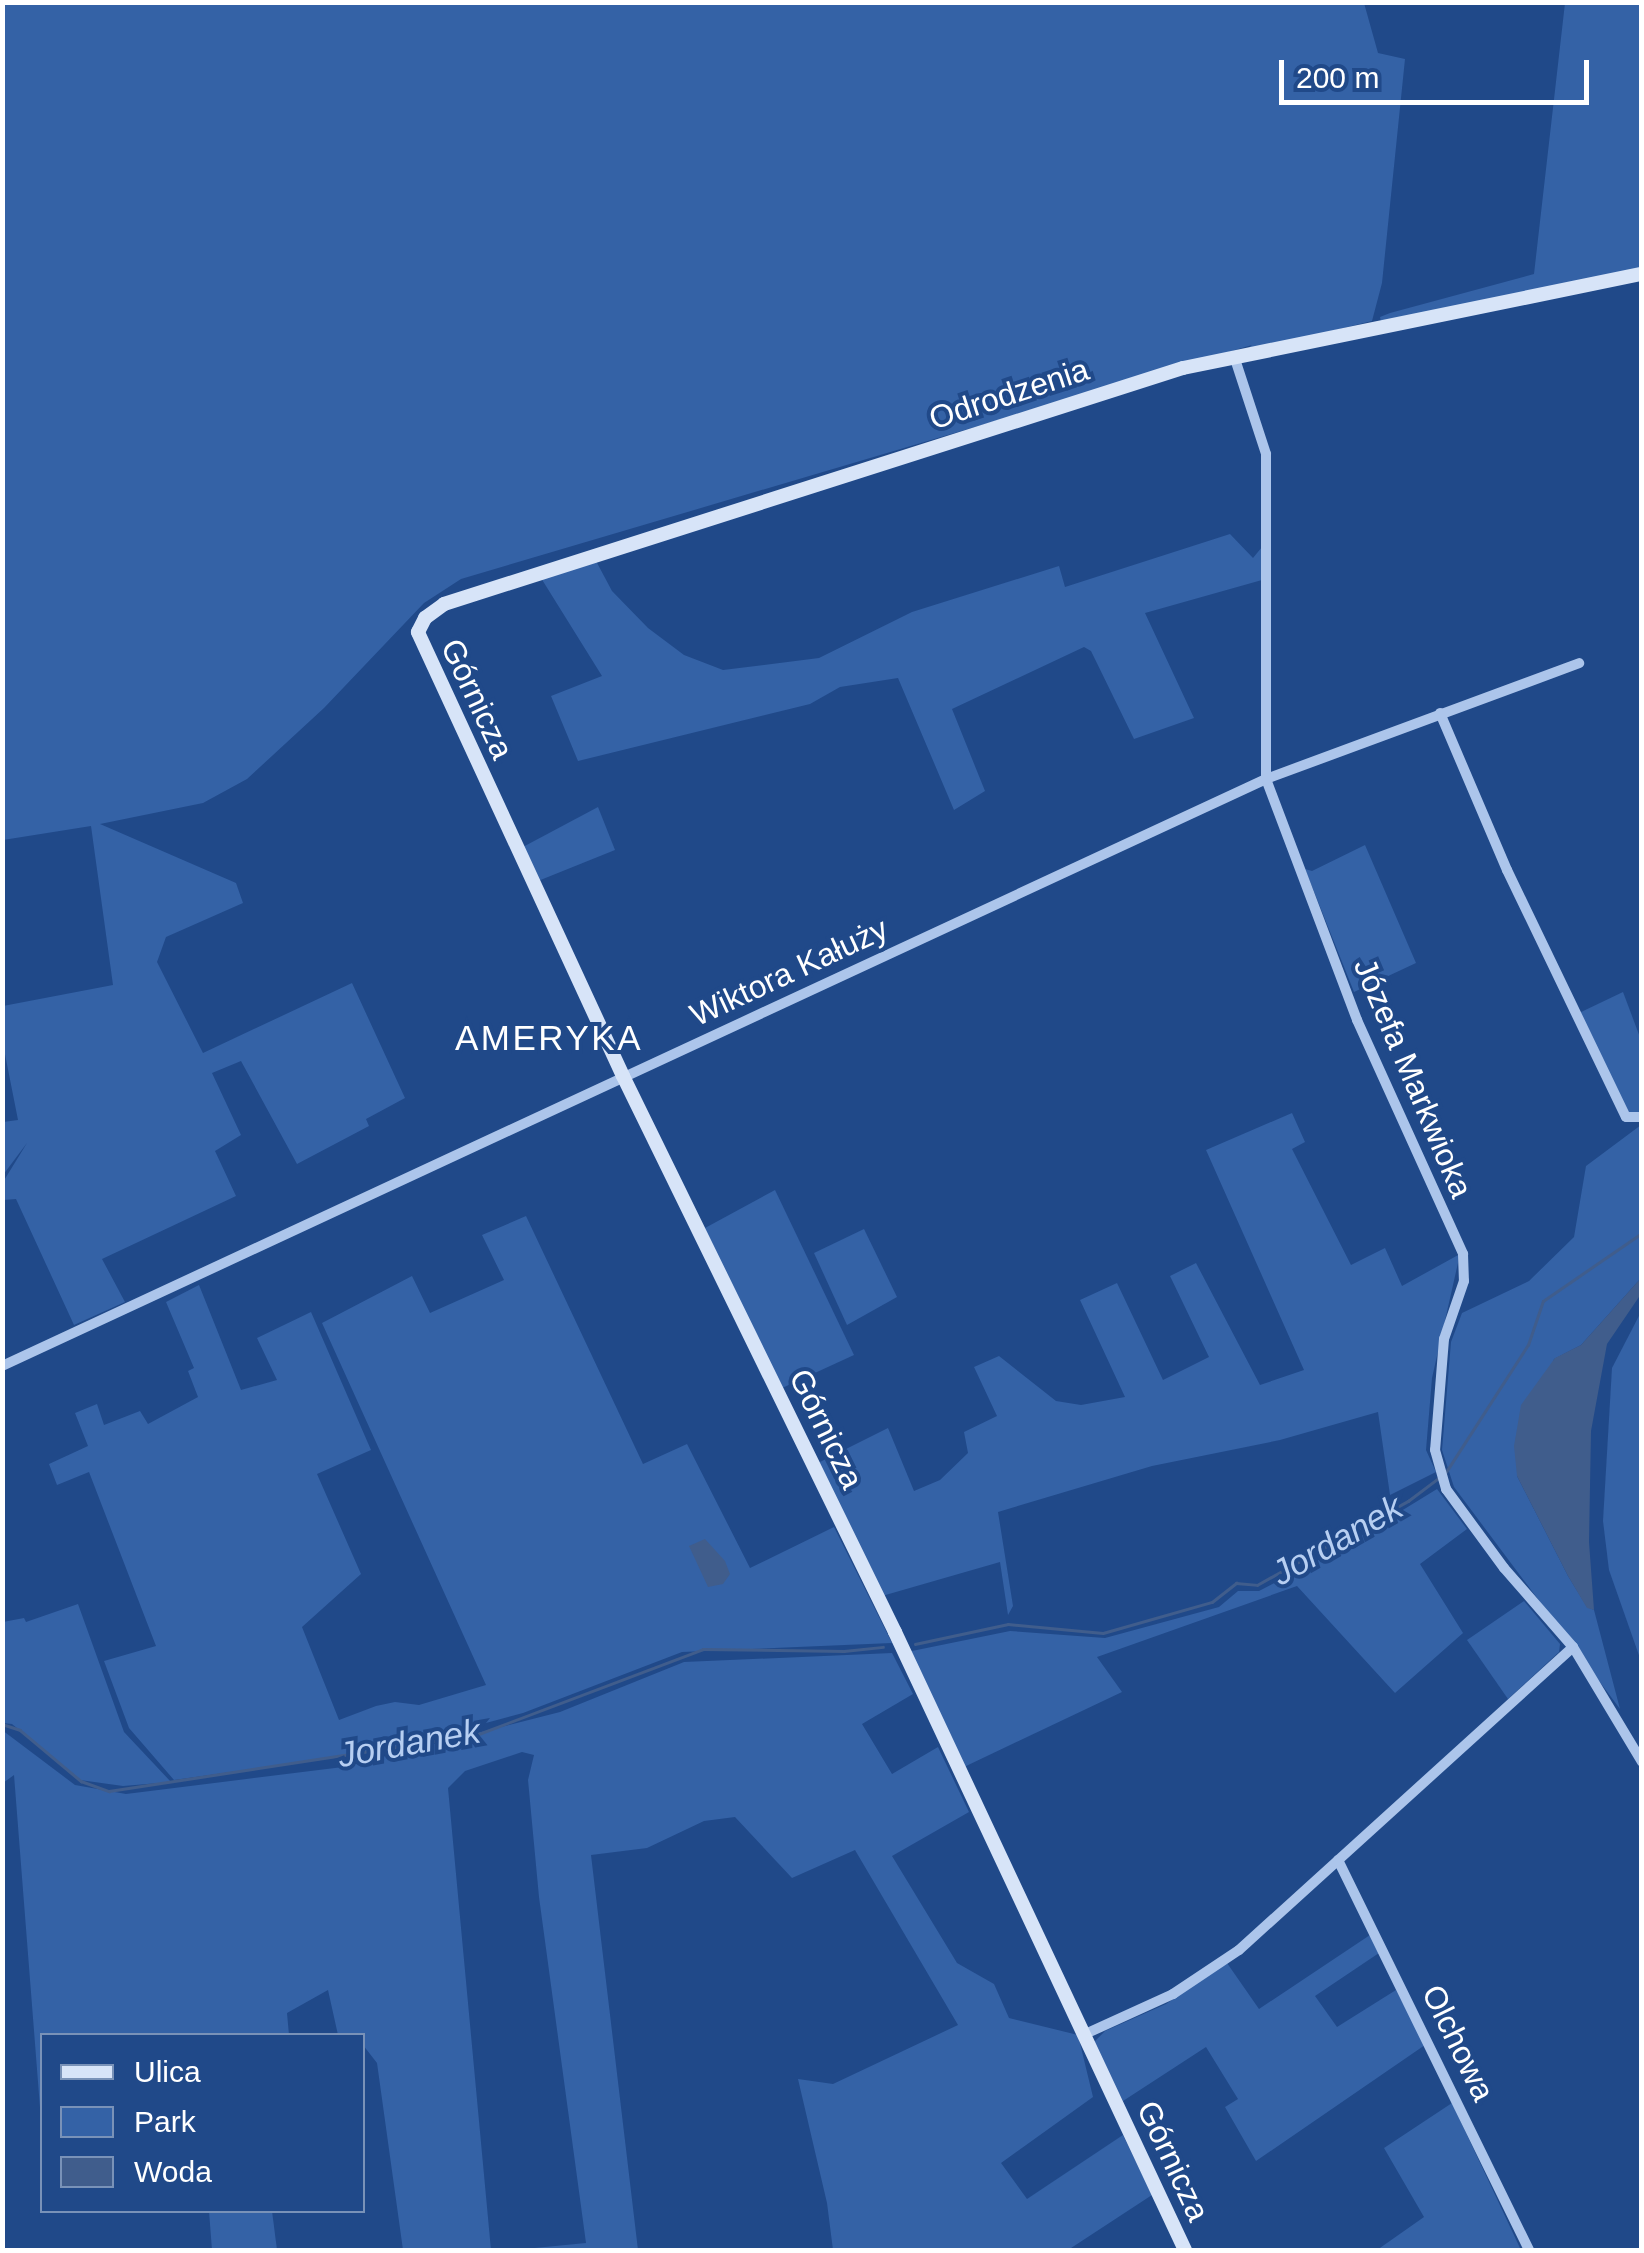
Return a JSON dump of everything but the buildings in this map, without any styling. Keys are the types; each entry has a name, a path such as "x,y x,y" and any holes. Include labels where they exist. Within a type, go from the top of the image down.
{"street":[{"name":"Odrodzenia","path":"418,632 425,618 444,604 1183,368 1641,275"},
{"name":"Józefa Markwioka","path":"1234,360 1266,454 1266,779 1357,1020 1463,1254 1464,1281 1444,1339 1434,1450 1444,1484 1504,1568 1573,1646 1642,1762"},
{"name":"Górnicza","path":"418,632 623,1076 895,1632 1185,2250"},
{"name":"Wiktora Kałuży","path":"2,1366 1266,779 1579,663"},
{"path":"1440,713 1626,1117 1639,1119"},
{"path":"1083,2036 1173,1994 1239,1950 1573,1646"},
{"name":"Olchowa","path":"1338,1860 1529,2250"}],"green space":[{"path":"3,3 1364,3 1378,53 1405,59 1382,283 1372,321 1242,353 1252,345 461,579 424,603 324,708 247,779 203,803 100,824 236,883 243,903 166,937 157,962 203,1053 352,983 405,1098 366,1119 369,1126 297,1164 241,1061 212,1073 241,1135 215,1151 236,1196 102,1259 125,1302 74,1325 16,1199 3,1200 3,1182 27,1143 3,1175 3,1122 18,1120 3,1044 3,1006 113,985 91,826 3,840"},
{"path":"1565,3 1641,3 1641,268 1381,322 1380,317 1390,313 1534,274"},
{"path":"1230,534 1253,558 1262,547 1262,580 1145,613 1194,718 1134,739 1091,651 1084,647 952,709 985,791 954,810 898,678 840,687 810,704 578,761 551,696 602,676 541,578 596,561 612,591 648,628 684,655 723,670 819,658 912,612 1059,566 1065,587"},
{"path":"598,807 615,850 538,881 521,848"},
{"path":"1365,845 1416,963 1354,992 1305,869 1312,871"},
{"path":"1623,992 1641,1040 1641,1113 1629,1115 1579,1013"},
{"path":"1292,1113 1305,1142 1292,1149 1351,1265 1385,1248 1402,1286 1460,1254 1432,1378 1426,1450 1436,1472 1390,1495 1378,1412 1280,1440 1152,1466 998,1512 1013,1606 1008,1615 1000,1562 882,1596 816,1464 888,1428 914,1491 940,1480 968,1453 964,1432 997,1416 974,1367 999,1356 1056,1401 1081,1405 1125,1397 1080,1300 1117,1283 1163,1380 1209,1357 1170,1276 1196,1263 1260,1385 1304,1370 1206,1150"},
{"path":"1641,1125 1641,1278 1581,1345 1554,1359 1517,1476 1568,1576 1587,1607 1594,1610 1620,1709 1454,1487 1442,1450 1451,1342 1462,1313 1529,1281 1574,1237 1586,1166"},
{"path":"775,1190 854,1355 780,1389 705,1228"},
{"path":"526,1216 643,1464 687,1444 750,1568 834,1527 892,1643 682,1652 523,1713 382,1751 174,1780 129,1728 104,1661 156,1646 89,1472 57,1485 49,1464 88,1446 75,1413 97,1404 104,1425 140,1411 148,1424 198,1397 188,1371 194,1368 166,1302 199,1285 241,1390 277,1380 257,1338 311,1312 371,1450 317,1474 361,1574 302,1627 339,1720 376,1706 395,1702 419,1705 486,1685 322,1323 412,1276 430,1313 504,1280 482,1235"},
{"path":"864,1229 897,1297 847,1325 814,1253"},
{"path":"1641,1312 1641,1661 1609,1570 1603,1521 1612,1368"},
{"path":"1437,1489 1467,1529 1420,1564 1463,1633 1395,1693 1297,1586 1097,1657 1122,1692 964,1767 907,1652 1010,1631 1105,1638 1219,1607 1238,1591 1259,1591 1336,1551"},
{"path":"1524,1601 1560,1644 1559,1652 1508,1699 1467,1640"},
{"path":"78,1604 124,1732 171,1782 123,1786 80,1780 12,1724 3,1723 3,1622 24,1618 26,1622"},
{"path":"892,1653 913,1694 862,1724 892,1774 938,1747 969,1812 892,1856 957,1963 994,1984 1009,2018 1078,2035 1093,2097 1001,2163 1027,2199 1123,2135 1152,2195 1068,2250 833,2250 827,2203 798,2079 833,2084 958,2025 855,1850 792,1878 735,1817 704,1821 647,1848 591,1855 638,2250 514,2250 586,2243 539,1897 528,1780 534,1755 522,1752 465,1771 448,1788 491,2250 403,2250 377,2063 365,2048 365,2033 338,2033 328,1990 287,2013 289,2033 40,2033 40,2107 14,1775 3,1783 2,1730 75,1785 126,1794 343,1767 560,1712 684,1662"},
{"path":"1370,1935 1379,1953 1315,1996 1337,2027 1396,1990 1425,2045 1256,2161 1225,2107 1238,2099 1206,2047 1123,2101 1093,2043 1105,2031 1166,2004 1227,1963 1259,2009"},
{"path":"1452,2103 1520,2248 1377,2250 1424,2217 1384,2148"},
{"path":"209,2213 272,2213 277,2250 212,2250"}],"water":[{"path":"1641,1278 1641,1294 1607,1344 1591,1431 1589,1542 1594,1610 1587,1608 1568,1576 1517,1476 1514,1446 1521,1405 1555,1358 1581,1345"},
{"path":"705,1539 725,1561 730,1574 723,1584 708,1587 689,1546"}],"waterway":[{"name":"Jordanek","path":"1446,1472 1528,1345 1543,1301 1642,1233"},
{"name":"Jordanek","path":"915,1644 1008,1624 1103,1633 1212,1602 1236,1583 1257,1585 1408,1501 1440,1477"},
{"name":"Jordanek","path":"2,1724 20,1730 81,1781 109,1791 476,1735 703,1649 844,1651 883,1647"}],"district":[{"name":"AMERYKA","path":"549,1038"}]}
